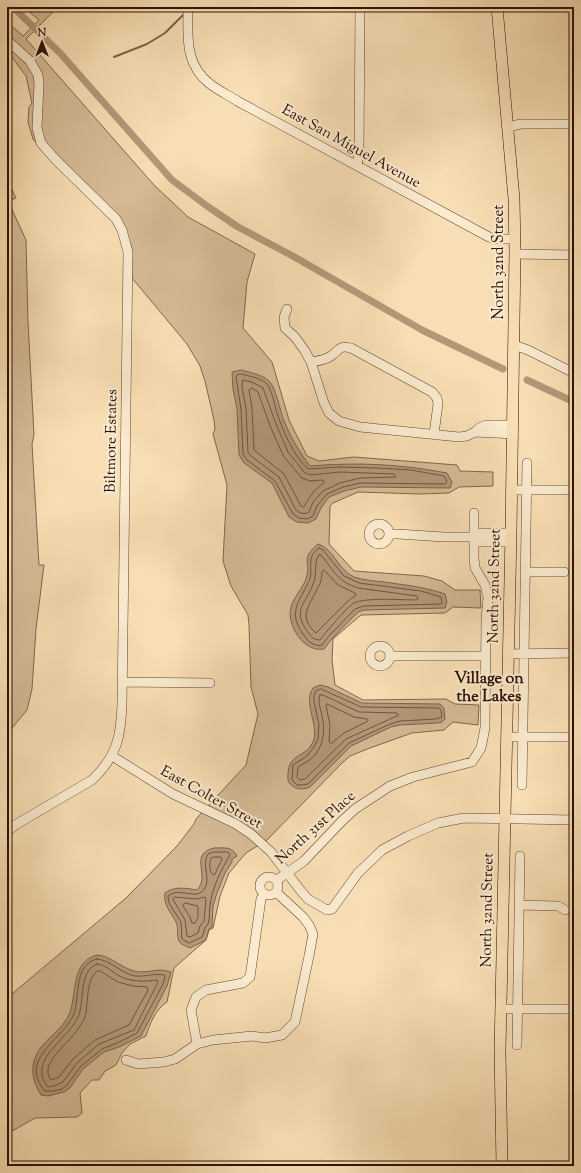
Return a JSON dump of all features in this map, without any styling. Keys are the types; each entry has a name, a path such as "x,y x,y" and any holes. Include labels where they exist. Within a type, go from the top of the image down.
{"main road":[{"name":"North 32nd Street","path":"497,7 514,200 515,239 514,391 500,1059 502,1166"}],"street":[{"name":"East San Miguel Avenue","path":"188,7 188,41 190,54 196,69 210,84 239,102 489,237 495,239 515,239"},
{"path":"357,165 359,154 360,7"},
{"name":"Biltmore Estates","path":"7,40 30,61 38,75 40,84 38,128 41,143 55,159 116,219 122,230 128,250 122,682 121,725 119,737 112,756 92,780 15,825 7,832"},
{"path":"507,126 522,124 574,124"},
{"path":"515,254 574,254"},
{"path":"287,309 284,317 285,328 295,337 305,351 311,362 324,403 329,413 339,421 360,427 459,436 467,436 475,432 513,430"},
{"path":"514,345 528,350 574,373"},
{"path":"311,362 330,356 338,348 345,346 432,392 438,404 434,434"},
{"name":"North 32nd Street","path":"522,785 527,464"},
{"path":"512,490 574,490"},
{"name":"North 31st Place","path":"278,880 304,862 342,820 355,809 390,786 413,777 472,762 481,748 485,728 486,618 488,598 485,585 475,568 474,513"},
{"path":"389,534 474,537 480,542 488,538 511,538"},
{"path":"526,572 564,572"},
{"path":"508,654 574,653"},
{"path":"390,656 486,656"},
{"path":"122,682 210,683"},
{"path":"507,737 574,737"},
{"name":"East Colter Street","path":"112,756 173,794 236,824 254,836 272,852 308,899 327,910 332,909 358,873 382,850 438,823 464,818 574,820"},
{"name":"North 32nd Street","path":"517,1045 520,856"},
{"name":"North 31st Place","path":"197,1044 191,1010 196,997 206,990 243,983 250,977 261,899 264,894 260,887 262,880 267,876 270,876 278,880"},
{"name":"North 31st Place","path":"276,892 279,885 278,880"},
{"path":"126,1060 138,1064 164,1062 174,1059 197,1044 214,1040 252,1036 265,1038 282,1035 294,1022 313,934 309,924 303,917 276,892 271,895 264,894"},
{"path":"519,905 558,906 565,910"},
{"path":"501,1009 574,1009"}],"shaded area":[{"path":"23,7 51,7 55,10 26,39 154,185 188,217 255,254 247,282 243,328 272,362 289,420 307,456 319,461 354,457 457,465 460,471 493,472 493,486 459,487 449,493 419,494 358,492 333,503 330,506 329,544 354,571 424,576 442,581 455,590 480,590 481,608 453,607 445,613 361,615 333,639 332,660 335,685 363,700 446,699 455,704 479,705 478,725 453,722 444,730 412,733 350,756 267,840 246,853 229,873 220,896 213,928 209,930 206,940 174,968 167,1002 160,1008 154,1017 146,1036 130,1044 122,1053 116,1065 105,1071 99,1080 92,1080 80,1093 82,1113 77,1117 35,1118 14,1130 7,1132 7,998 126,898 177,846 194,824 196,819 246,765 258,714 251,687 248,615 231,586 223,561 227,485 213,434 215,429 214,420 205,381 200,366 187,344 132,278 131,246 122,221 79,177 44,153 33,139 28,122 29,107 32,103 26,76 7,52 7,22 23,36 39,20"},
{"path":"7,179 16,198 8,201 26,240 28,322 34,435 32,444 39,565 44,565 36,629 32,689 27,710 7,734"}],"water":[{"path":"241,370 256,374 269,381 276,394 282,417 302,455 310,466 362,464 429,470 447,473 452,482 450,488 361,487 344,491 329,497 321,508 316,519 308,523 297,522 289,517 272,483 244,463 239,455 237,409 233,389 232,372"},
{"path":"318,544 328,550 344,570 354,577 415,586 445,594 447,602 445,608 364,610 358,612 324,649 310,647 298,636 291,622 290,614 292,603 306,579 308,568 307,557 312,549"},
{"path":"320,685 328,687 362,703 440,704 444,708 445,719 442,722 437,723 400,725 391,727 351,746 310,787 303,789 298,788 292,786 288,781 288,771 290,764 294,759 311,746 314,739 315,733 310,707 310,694 313,688"},
{"path":"214,848 230,849 237,856 232,859 232,862 225,873 217,893 213,906 212,927 209,929 206,940 190,948 179,941 177,924 166,905 165,893 176,888 197,890 201,884 202,878 202,855 206,851"},
{"path":"97,955 107,957 134,971 143,972 164,970 171,972 167,986 141,1036 119,1047 104,1052 83,1069 70,1088 64,1092 48,1096 41,1095 36,1086 33,1073 37,1052 67,1018 70,1012 76,979 79,971 83,964"}],"waterway":[{"path":"13,7 60,53 172,180 207,206 238,227 291,255 422,330 503,369"},
{"path":"114,57 147,44 165,33 185,13"},
{"path":"527,380 574,402"}],"district":[{"name":"Village on the Lakes","path":"489,688"}]}
